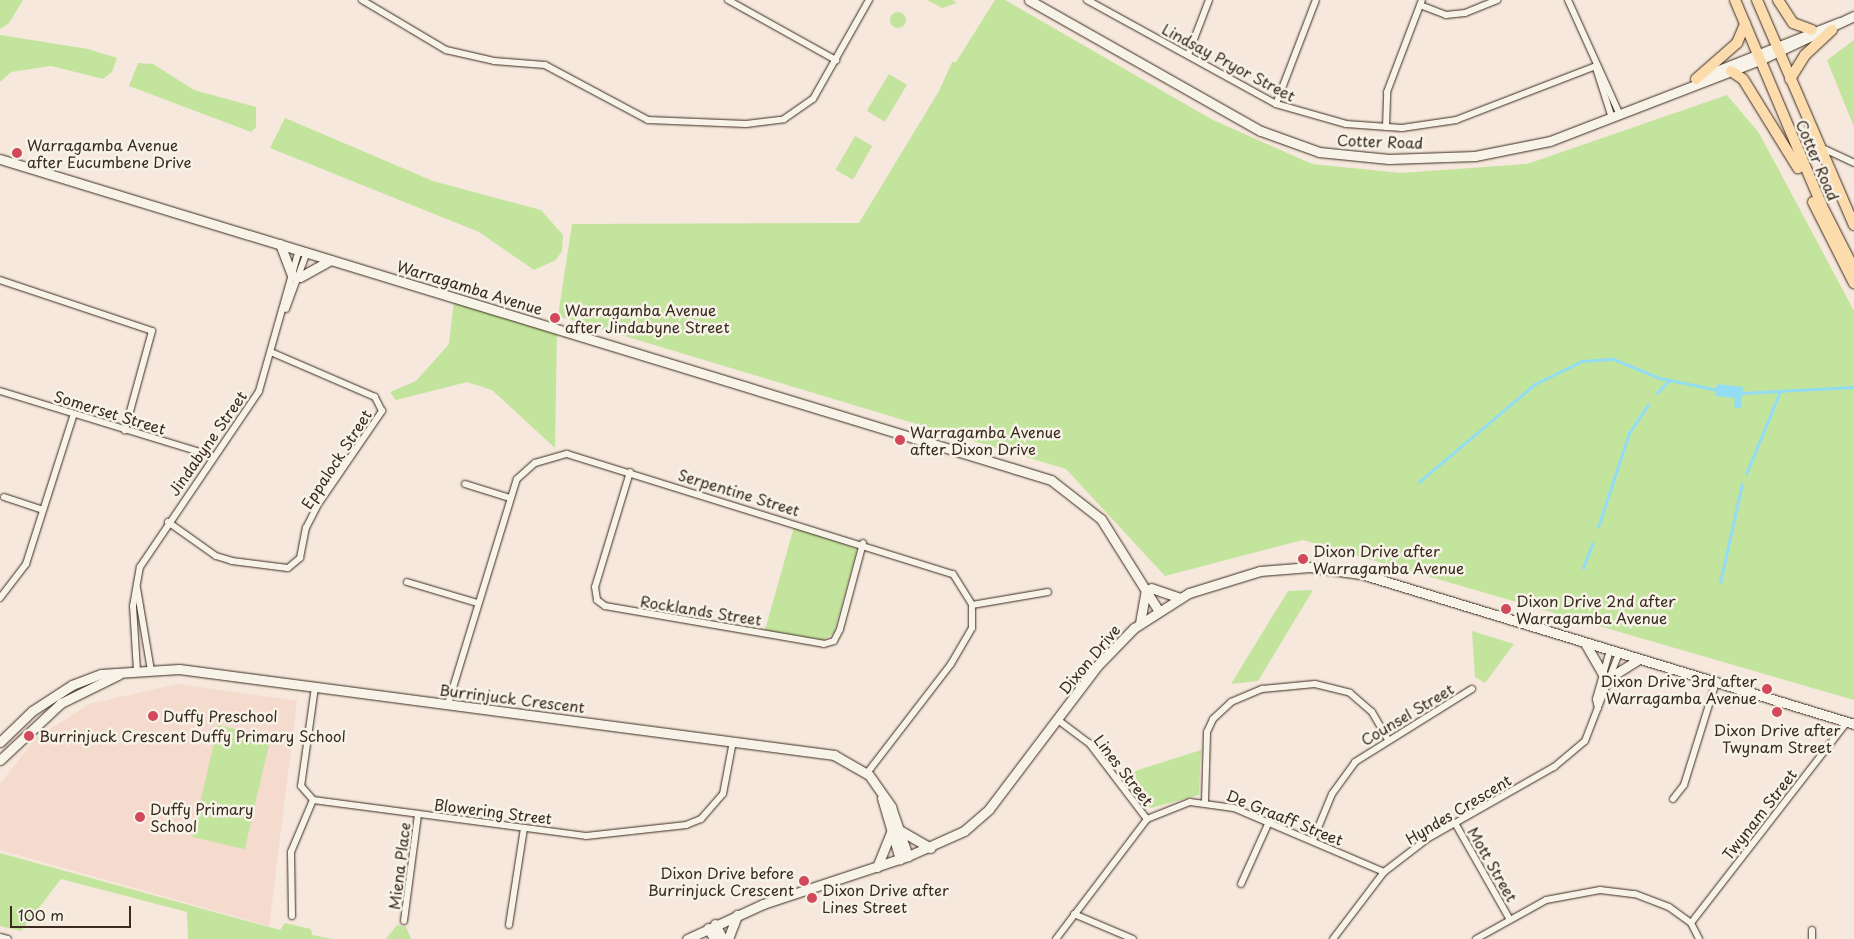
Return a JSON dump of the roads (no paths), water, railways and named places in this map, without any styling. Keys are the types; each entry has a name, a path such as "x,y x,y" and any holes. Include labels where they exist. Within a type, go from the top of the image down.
{"main road":[{"name":"Cotter Road","path":"1029,0 1260,131 1319,152 1389,159 1475,156 1550,141 1731,72 1758,57"},
{"path":"1735,0 1758,57"},
{"path":"1758,0 1778,48"},
{"path":"1778,0 1794,23 1812,30"},
{"path":"1778,48 1812,30 1853,17"},
{"path":"1790,79 1805,55 1832,30 1853,17"},
{"path":"1696,79 1736,43 1745,24"},
{"path":"1778,48 1832,30"},
{"name":"Cotter Road","path":"1668,95 1696,79 1778,48 1854,225"},
{"name":"Cotter Road","path":"1758,57 1854,269"},
{"path":"1731,72 1744,80 1795,160 1854,283"},
{"name":"Warragamba Avenue","path":"0,159 1051,480 1101,519 1161,608"},
{"path":"280,244 296,276 318,263 332,260"},
{"name":"Dixon Drive","path":"688,939 737,915 930,848 964,831 989,809 1108,653 1140,623 1161,608 1209,584 1260,571 1331,569 1614,651 1851,723"},
{"path":"1140,623 1148,589 1180,598"},
{"path":"1586,643 1608,675 1639,659"},
{"name":"Burrinjuck Crescent","path":"0,760 61,703 119,675 138,671 179,669 834,755 867,773"},
{"name":"Burrinjuck Crescent","path":"0,742 55,694 101,674 119,675"},
{"path":"867,773 882,798 891,807 895,831 904,857"},
{"path":"895,831 913,842 930,848"},
{"path":"876,867 895,831"},
{"path":"728,939 737,915"},
{"path":"712,926 714,939"},
{"path":"712,926 723,939"}],"street":[{"path":"362,0 446,50 494,62 545,65 659,122 764,123 784,119 813,99 870,0"},
{"path":"728,0 836,60"},
{"name":"Lindsay Pryor Street","path":"1087,0 1100,3 1276,104 1346,124 1386,128 1422,127 1487,112 1596,66"},
{"path":"1188,55 1209,0"},
{"path":"1276,104 1316,0"},
{"path":"1386,128 1387,92 1421,3 1446,15 1465,14 1497,0"},
{"path":"1568,0 1616,116"},
{"path":"1819,147 1854,162"},
{"name":"Jindabyne Street","path":"138,671 133,606 136,584 147,551 259,390 273,353 303,251"},
{"path":"0,280 152,331 125,430"},
{"name":"Eppalock Street","path":"168,522 216,556 232,561 288,568 300,558 319,503 382,411 375,397 273,353"},
{"name":"Somerset Street","path":"0,391 213,456"},
{"path":"0,598 26,564 74,414"},
{"name":"Serpentine Street","path":"448,704 477,604 517,479 535,463 553,455 567,454 630,472 863,543 953,574 972,605"},
{"name":"Rocklands Street","path":"630,472 595,587 597,600 605,606 824,644 834,641 840,630 863,543"},
{"path":"464,484 510,498"},
{"path":"4,497 43,510"},
{"path":"407,582 477,604"},
{"name":"Jindabyne Street","path":"136,584 151,671"},
{"path":"867,773 951,664 972,628 972,605 1048,592"},
{"name":"Hyndes Crescent","path":"1333,939 1384,872 1455,823 1554,767 1585,741 1598,708 1614,651"},
{"path":"1673,799 1684,785 1716,682"},
{"path":"1205,801 1207,732 1212,719 1231,702 1262,690 1315,684 1350,693 1372,712 1387,738"},
{"path":"292,916 290,852 313,800 301,786 315,687"},
{"name":"Counsel Street","path":"1313,840 1339,781 1363,754 1472,689"},
{"name":"Lines Street","path":"1058,720 1090,743 1147,819"},
{"name":"Twynam Street","path":"1691,922 1851,723"},
{"name":"Blowering Street","path":"313,800 586,836 686,825 701,819 723,794 733,741"},
{"name":"De Graaff Street","path":"1056,939 1147,819 1173,806 1205,801 1269,822 1384,872"},
{"name":"Miena Place","path":"404,921 418,814"},
{"path":"1241,884 1269,822"},
{"name":"Mott Street","path":"1455,823 1509,918"},
{"path":"510,925 524,828"},
{"path":"1476,939 1509,918 1553,897 1600,890 1643,896 1691,922 1698,939"},
{"path":"1074,914 1133,939"},
{"path":"1812,930 1812,939"},
{"path":"0,937 8,939"}],"water":[{"path":"1717,384 1743,387 1741,408 1734,407 1735,398 1715,396"}],"waterway":[{"path":"1419,482 1535,384 1582,361 1613,359 1660,378 1718,390"},
{"path":"1657,393 1669,380"},
{"path":"1741,393 1854,387"},
{"path":"1746,474 1779,394"},
{"path":"1598,527 1629,433 1648,405"},
{"path":"1720,583 1742,484"},
{"path":"1583,568 1592,544"}],"place":[{"name":"Warragamba Avenue after Eucumbene Drive","path":"17,153"},
{"name":"Warragamba Avenue after Jindabyne Street","path":"555,318"},
{"name":"Warragamba Avenue after Dixon Drive","path":"900,440"},
{"name":"Dixon Drive after Warragamba Avenue","path":"1303,559"},
{"name":"Dixon Drive 2nd after Warragamba Avenue","path":"1506,609"},
{"name":"Dixon Drive 3rd after Warragamba Avenue","path":"1767,689"},
{"name":"Dixon Drive after Twynam Street","path":"1777,712"},
{"name":"Duffy Preschool","path":"153,716"},
{"name":"Burrinjuck Crescent Duffy Primary School","path":"29,736"},
{"name":"Duffy Primary School","path":"140,817"},
{"name":"Dixon Drive before Burrinjuck Crescent","path":"804,881"},
{"name":"Dixon Drive after Lines Street","path":"812,898"}]}
